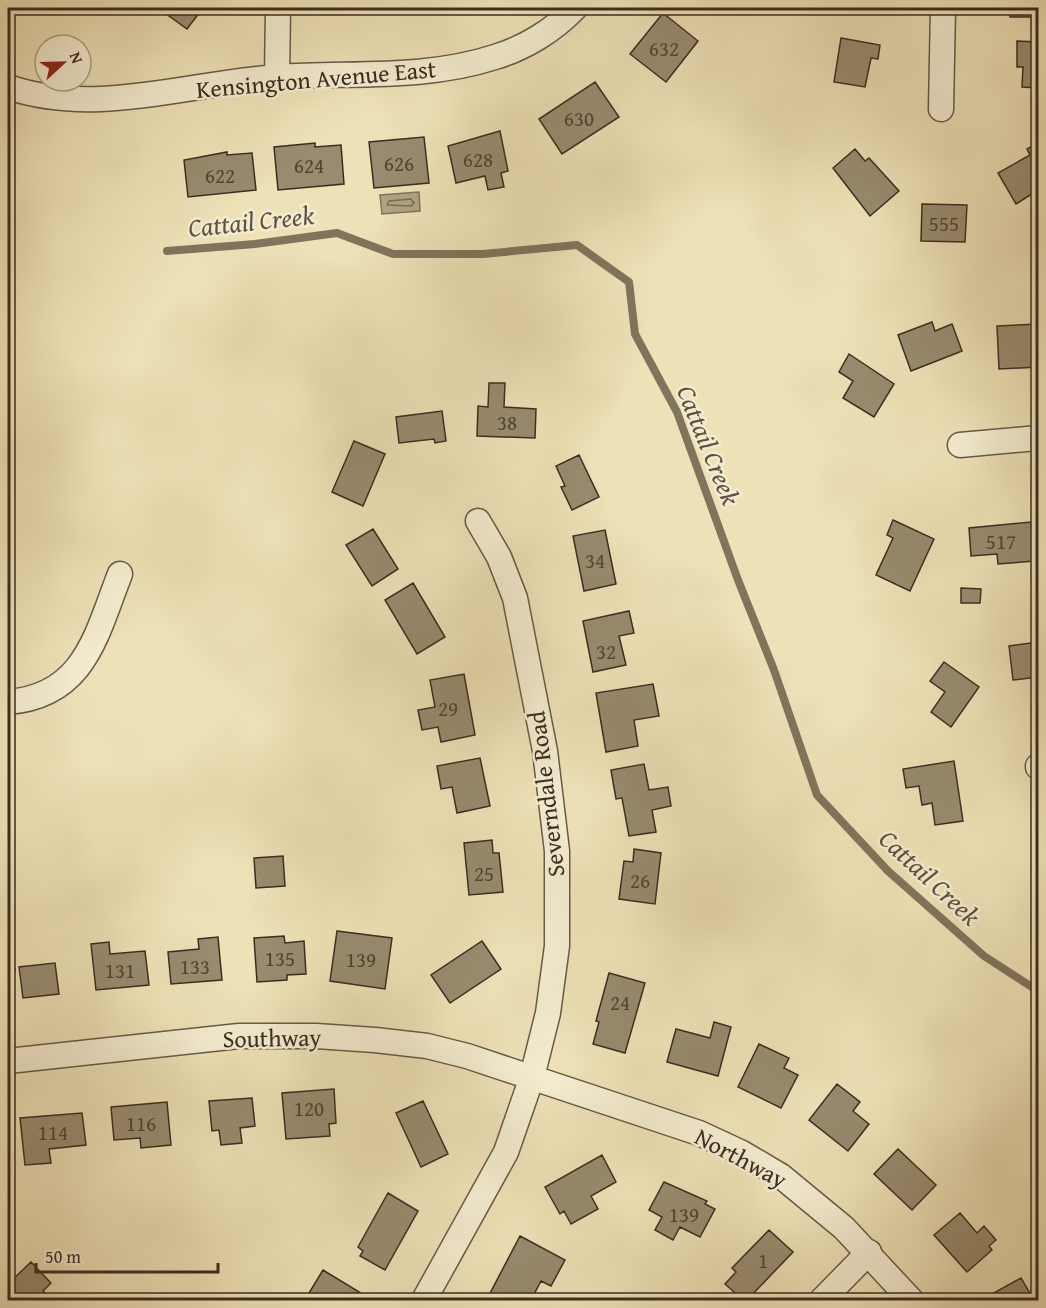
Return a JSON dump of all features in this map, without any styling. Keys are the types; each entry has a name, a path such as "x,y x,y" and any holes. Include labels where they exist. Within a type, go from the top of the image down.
{"street":[{"path":"277,77 278,8"},
{"name":"Kensington Avenue East","path":"8,87 33,96 89,100 181,91 277,77 380,76 459,66 494,58 518,48 550,30 575,8"},
{"path":"941,109 943,8"},
{"path":"960,445 1038,438"},
{"name":"Severndale Road","path":"424,1300 506,1152 532,1077 548,1013 557,946 557,851 545,751 516,598 499,557 478,521"},
{"path":"8,702 49,690 64,682 82,665 120,574"},
{"name":"Southway","path":"8,1061 238,1036 315,1036 427,1046 532,1077"},
{"name":"Northway","path":"532,1077 699,1132 742,1153 781,1176 819,1206 869,1252 911,1300"},
{"path":"822,1300 869,1252"}],"water":[{"path":"419,192 420,211 382,214 380,195"}],"building":[{"path":"158,8 203,8 187,29"},
{"path":"850,8 886,8 885,11"},
{"path":"1010,8 1038,8 1038,17 1010,17"},
{"path":"663,13 698,41 666,82 630,54"},
{"path":"841,38 880,45 878,59 871,58 865,87 834,82"},
{"path":"1017,41 1038,42 1038,88 1022,87 1023,67 1017,67"},
{"path":"595,82 619,117 562,154 539,119"},
{"path":"500,131 508,171 501,173 504,187 488,190 485,176 456,183 448,146"},
{"path":"424,137 429,183 374,188 369,142"},
{"path":"315,143 315,147 341,145 344,184 278,190 274,147"},
{"path":"1037,143 1038,190 1016,204 998,173 1030,155 1027,149"},
{"path":"855,149 865,161 869,158 899,191 870,216 833,168"},
{"path":"227,152 227,155 252,153 256,190 188,197 184,160"},
{"path":"922,204 967,205 965,242 921,241"},
{"path":"932,322 935,331 952,324 962,351 911,371 898,335"},
{"path":"1038,324 1038,367 999,369 997,326"},
{"path":"849,354 894,384 874,417 843,398 853,381 839,372"},
{"path":"489,383 505,383 504,407 536,409 535,438 477,436 478,406 488,407"},
{"path":"442,411 446,441 435,443 434,439 399,443 396,417"},
{"path":"354,441 385,454 363,506 332,492"},
{"path":"579,455 599,497 572,510 561,487 565,486 556,466"},
{"path":"893,520 934,539 910,591 876,575 893,538 887,535"},
{"path":"1031,522 1035,561 998,564 997,554 971,556 969,528"},
{"path":"373,529 398,569 372,586 346,545"},
{"path":"605,530 616,584 584,591 573,536"},
{"path":"413,583 445,637 417,654 385,600"},
{"path":"961,588 981,589 980,603 961,603"},
{"path":"629,611 634,633 619,636 626,665 593,672 583,621"},
{"path":"1038,642 1038,677 1013,680 1009,646"},
{"path":"944,662 979,687 951,727 931,712 945,692 930,681"},
{"path":"464,674 475,735 441,742 438,727 422,730 418,710 435,707 430,680"},
{"path":"653,684 659,716 634,720 638,746 606,752 596,693"},
{"path":"480,758 490,806 457,813 452,787 441,789 437,766"},
{"path":"954,761 963,821 935,825 932,803 922,805 919,786 906,788 903,769"},
{"path":"644,764 649,790 668,787 671,806 652,810 656,832 629,836 622,798 616,799 611,770"},
{"path":"492,840 493,853 499,853 503,892 469,895 464,843"},
{"path":"634,849 661,853 655,904 619,899 624,861 633,862"},
{"path":"283,856 285,886 256,888 254,858"},
{"path":"337,931 392,938 385,989 330,981"},
{"path":"284,936 285,943 304,941 306,974 287,975 287,980 257,982 254,938"},
{"path":"218,937 222,980 171,984 168,952 199,949 198,939"},
{"path":"482,941 501,969 450,1003 431,975"},
{"path":"109,942 110,954 145,951 149,985 96,990 91,944"},
{"path":"14,962 15,971 8,972 8,963"},
{"path":"55,963 59,994 23,998 19,967"},
{"path":"609,973 645,983 625,1053 593,1044 599,1022 596,1021"},
{"path":"714,1022 731,1027 718,1076 667,1062 676,1029 710,1038"},
{"path":"759,1044 789,1058 784,1068 798,1075 781,1108 738,1087"},
{"path":"837,1084 860,1102 853,1111 869,1124 848,1151 809,1120"},
{"path":"334,1089 336,1123 329,1124 330,1136 286,1139 282,1093"},
{"path":"252,1098 255,1126 240,1128 242,1143 221,1145 219,1130 212,1131 209,1101"},
{"path":"423,1101 448,1154 421,1167 396,1113"},
{"path":"167,1102 171,1145 141,1148 140,1138 114,1140 111,1107"},
{"path":"82,1113 86,1145 49,1149 51,1163 25,1165 20,1118"},
{"path":"898,1149 936,1185 912,1210 874,1174"},
{"path":"602,1155 616,1182 591,1196 598,1209 571,1224 564,1211 560,1214 545,1187"},
{"path":"664,1182 707,1201 705,1204 715,1209 700,1237 680,1227 673,1240 655,1230 662,1217 649,1210"},
{"path":"388,1193 418,1211 385,1270 360,1256 363,1251 358,1247"},
{"path":"960,1213 977,1233 984,1226 996,1240 989,1246 992,1250 967,1272 934,1235"},
{"path":"769,1230 793,1252 747,1300 743,1300 725,1284 736,1272 732,1268"},
{"path":"520,1236 565,1260 551,1286 541,1281 531,1300 487,1299"},
{"path":"31,1262 51,1283 43,1291 52,1300 8,1300 8,1284"},
{"path":"323,1270 369,1298 368,1300 311,1300 314,1296 309,1293"},
{"path":"1021,1278 1034,1300 993,1300 990,1295"}],"waterway":[{"name":"Cattail Creek","path":"167,251 255,244 337,233 393,254 483,254 577,245 629,282 635,334 677,412 738,580 774,670 817,795 888,871 984,956 1038,991"}]}
